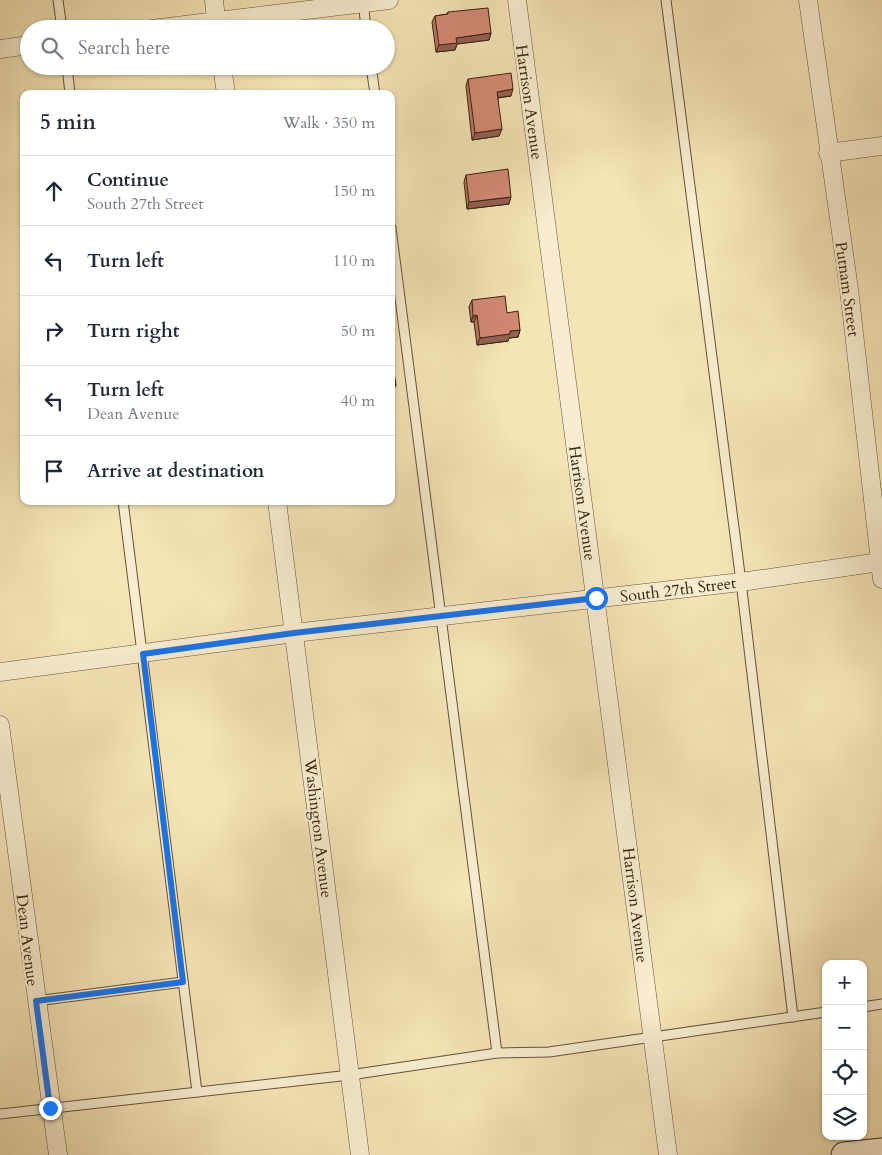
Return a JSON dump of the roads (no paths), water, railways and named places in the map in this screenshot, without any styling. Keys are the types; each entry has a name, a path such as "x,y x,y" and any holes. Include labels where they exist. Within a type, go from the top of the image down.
{"main road":[{"path":"844,1155 882,1151"}],"street":[{"path":"214,0 216,20"},
{"path":"244,20 363,2 389,0"},
{"name":"Harrison Avenue","path":"516,0 668,1155"},
{"name":"Putnam Street","path":"808,0 828,153 849,289 881,571"},
{"path":"0,49 20,46"},
{"path":"223,75 225,90"},
{"path":"828,153 882,146"},
{"name":"Washington Avenue","path":"278,505 360,1155"},
{"name":"South 27th Street","path":"0,672 294,633 596,598 741,582 881,571"},
{"name":"Dean Avenue","path":"0,725 50,1108 58,1155"}],"lane":[{"path":"58,0 61,20"},
{"path":"666,0 741,582 793,1017"},
{"path":"363,2 365,20"},
{"path":"68,75 70,90"},
{"path":"372,75 374,90"},
{"path":"395,260 497,1053"},
{"path":"124,505 197,1092"},
{"path":"36,1001 183,982"},
{"path":"867,1006 882,1004"},
{"path":"0,1114 350,1075 497,1053 549,1052 822,1013"}]}
